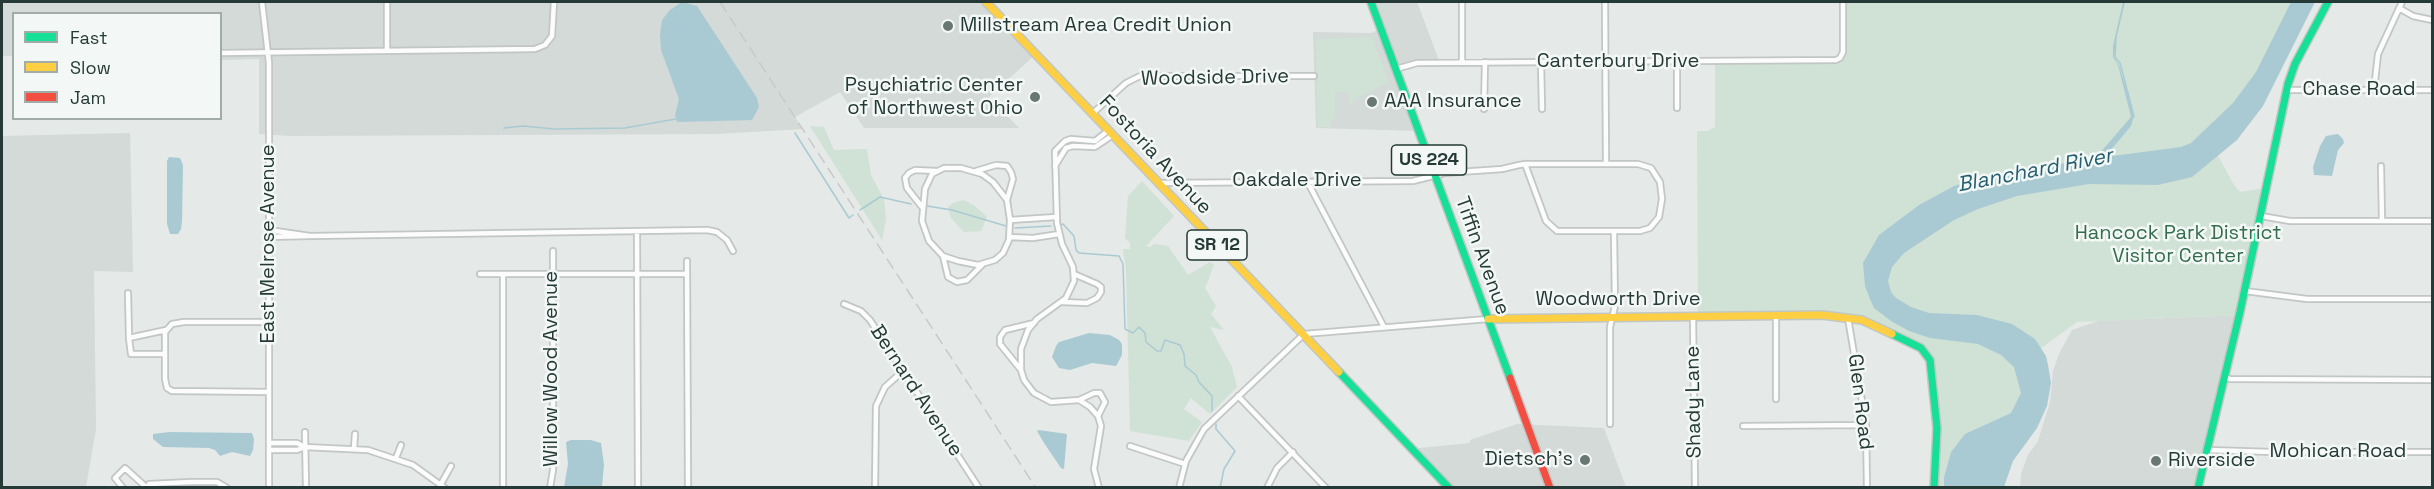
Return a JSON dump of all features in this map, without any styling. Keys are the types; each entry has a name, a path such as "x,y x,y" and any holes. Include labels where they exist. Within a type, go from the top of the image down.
{"main road":[{"name":"Fostoria Avenue","path":"986,2 1449,488"},
{"name":"Tiffin Avenue","path":"1371,2 1550,488"},
{"path":"2199,488 2245,291 2286,90 2295,64 2328,2"},
{"name":"Woodworth Drive","path":"1488,319 1776,315 1848,316 1863,320 1921,348 1930,360 1937,428 1934,488"}],"street":[{"name":"East Melrose Avenue","path":"262,2 268,53 269,488"},
{"path":"387,2 387,50"},
{"path":"222,53 538,48 548,42 552,36 554,2"},
{"path":"1462,2 1462,63"},
{"path":"1605,2 1605,164"},
{"name":"Canterbury Drive","path":"1396,69 1417,63 1822,61 1840,58 1843,52 1843,2"},
{"path":"2374,90 2378,54 2402,2"},
{"path":"2398,8 2413,16 2433,20"},
{"path":"1677,61 1677,108"},
{"path":"1484,109 1485,62"},
{"path":"1541,62 1542,109"},
{"name":"Woodside Drive","path":"1093,113 1126,83 1140,76 1314,76"},
{"name":"Chase Road","path":"2286,90 2433,90"},
{"path":"1021,369 1022,342 1034,323 1062,302 1071,292 1074,274 1059,234 1056,217 1055,166 1066,148 1095,147 1111,133"},
{"path":"922,208 906,188 905,178 909,172 954,168 976,171 1000,164 1010,169 1012,179 1007,200 1010,220 1007,247 1001,256 982,264 966,280 957,282 948,277 943,256 926,235 922,208 928,179 936,171"},
{"name":"Oakdale Drive","path":"1158,183 1413,181 1459,171 1502,169 1525,165 1638,164 1651,168 1660,182 1661,204 1657,220 1650,228 1640,231 1614,232"},
{"path":"1525,165 1544,218 1550,227 1564,232 1614,232 1615,306 1610,327 1610,424"},
{"path":"2381,166 2382,222"},
{"path":"976,171 993,182 1007,200"},
{"path":"1307,181 1384,327"},
{"path":"2261,216 2290,221 2433,221"},
{"path":"1010,220 1056,217"},
{"path":"269,230 310,236"},
{"path":"269,237 707,230 717,232 728,240 733,251"},
{"path":"637,231 638,488"},
{"path":"1009,237 1033,238 1059,234"},
{"name":"Willow Wood Avenue","path":"550,488 553,470 553,251"},
{"path":"943,256 968,264 982,264"},
{"path":"687,261 688,488"},
{"path":"480,274 687,274"},
{"path":"503,274 503,488"},
{"path":"1062,302 1087,303 1097,298 1101,292 1101,287 1097,284 1074,274"},
{"path":"2245,291 2307,299 2433,299"},
{"path":"128,293 131,354 165,354"},
{"name":"Bernard Avenue","path":"844,304 854,307 868,317 979,488"},
{"path":"1776,315 1776,399"},
{"name":"Shady Lane","path":"1693,316 1695,488"},
{"name":"Glen Road","path":"1848,316 1866,425 1867,488"},
{"name":"Woodworth Drive","path":"1303,335 1488,319"},
{"path":"129,338 166,330 172,324 184,322 269,322"},
{"path":"1034,323 1008,329 1000,337 1002,348 1021,369 1028,386 1040,398 1051,402 1079,400 1094,393 1101,393 1105,402 1098,416"},
{"path":"166,330 165,384 172,391 269,392"},
{"path":"1179,488 1193,445 1204,429 1303,335"},
{"path":"875,488 876,406 885,387 903,371"},
{"path":"2225,377 2230,379 2433,380"},
{"path":"1238,396 1326,488"},
{"path":"1079,400 1098,416 1101,426 1094,469 1099,488"},
{"path":"1743,426 1866,425"},
{"path":"305,432 306,488"},
{"path":"354,448 355,434"},
{"path":"269,443 297,443 305,447"},
{"path":"396,458 401,445"},
{"path":"1131,446 1185,464"},
{"path":"269,450 297,450 305,447 354,448 396,458 426,472 443,486 451,466"},
{"name":"Mohican Road","path":"2208,450 2283,453 2433,452"},
{"path":"1267,488 1277,468 1293,452"},
{"path":"123,488 115,478 125,468 149,486 217,482 227,488"}],"shaded area":[{"path":"2,2 987,2 1036,54 989,97 1019,128 864,128 840,92 795,117 802,129 717,134 291,136 259,134 259,59 222,60 222,12 12,12 12,56 2,56"},
{"path":"1371,2 1417,2 1440,63 1417,63 1396,69 1419,131 1316,128 1313,32 1372,33 1381,28"},
{"path":"130,133 133,272 94,271 96,429 86,487 2,487 2,136"},
{"path":"2240,315 2198,487 2020,488 2021,474 2028,455 2038,441 2050,402 2053,371 2072,330 2098,321"},
{"path":"1517,424 1604,428 1626,487 1450,487 1410,449 1470,443 1470,440"}],"green space":[{"name":"Hancock Park District Visitor Center","path":"1843,2 2301,2 2217,154 2240,192 2265,188 2237,315 2077,322 2040,349 2026,413 1958,443 1951,452 1944,477 1944,487 1938,487 1941,423 1936,418 1932,367 1924,350 1855,318 1698,316 1697,131 1708,131 1715,127 1715,61 1836,60 1843,52"},
{"path":"1372,37 1389,82 1354,100 1353,105 1349,105 1349,92 1335,92 1335,119 1331,120 1330,127 1317,127 1316,39"},
{"path":"810,126 824,127 834,150 867,149 871,175 884,199 886,219 882,240"},
{"path":"1142,181 1174,216 1146,246 1150,247 1155,244 1168,246 1188,275 1210,262 1214,265 1205,288 1216,306 1211,314 1224,330 1210,327 1232,367 1237,387 1210,414 1191,398 1184,409 1202,422 1189,441 1130,431 1126,269 1123,249 1130,249 1130,243 1125,238 1128,196"},
{"path":"964,200 987,217 981,231 964,232 951,218 948,207"}],"water":[{"path":"682,2 697,6 757,98 759,107 752,120 677,122 675,115 679,99 661,50 660,34 662,20 670,10"},
{"name":"Blanchard River","path":"2123,2 2125,2 2114,57 2119,65 2134,115 2131,126 2105,157 2181,147 2191,143 2233,103 2256,72 2291,2 2315,2 2263,106 2237,140 2192,177 2158,185 2089,184 2017,196 1954,220 1904,253 1892,267 1888,281 1891,292 1911,307 1929,313 1977,315 2012,324 2035,339 2046,356 2051,383 2047,406 2037,428 2013,461 2004,487 1944,487 1944,477 1951,452 1965,434 2011,413 2021,393 2014,367 2001,355 1978,344 1930,338 1909,331 1891,321 1874,308 1865,286 1863,263 1879,235 1919,205 1954,186 1992,174 2099,158 2097,157 2099,154 2131,117 2118,65 2113,57 2113,46"},
{"path":"2338,134 2344,143 2338,150 2332,176 2314,175 2313,167 2320,146 2326,136"},
{"path":"169,157 180,158 183,165 182,221 178,234 170,234 167,224 167,161"},
{"path":"1089,333 1110,335 1119,340 1122,344 1122,355 1116,366 1092,363 1070,370 1059,368 1052,357 1059,342"},
{"path":"1037,431 1067,434 1064,469 1044,443"},
{"path":"169,432 252,433 253,450 250,456 232,452 220,456 215,450 209,448 163,447 153,439 153,434"},
{"path":"591,440 601,443 604,465 602,486 564,487 568,464 566,442"}],"waterway":[{"path":"2116,37 2115,57 2120,63 2133,118"},
{"path":"504,128 523,126 554,129 625,128 676,119"},
{"path":"795,133 849,218 853,215"},
{"path":"860,210 880,197 911,204"},
{"path":"927,206 952,210 1006,226"},
{"path":"1060,225 1063,224 1074,236 1076,250 1079,253 1119,256 1123,264 1125,329 1133,333 1139,327 1145,333 1146,342 1157,351 1161,351 1165,340 1180,345 1184,354 1185,366 1196,375 1199,382 1212,396 1212,411"},
{"path":"1015,228 1051,226"},
{"path":"1216,424 1216,429 1235,451 1224,469 1220,488"}],"railway":[{"path":"720,2 1036,488"}],"traffic: fast":[{"path":"1371,2 1510,378"},
{"path":"2198,488 2240,312 2288,84 2295,64 2328,2"},
{"path":"1892,334 1921,348 1930,360 1937,428 1934,488"},
{"path":"1339,372 1449,488"}],"traffic: slow":[{"path":"986,2 1339,372"},
{"path":"1488,319 1822,315 1862,320 1892,334"}],"traffic: jam":[{"path":"1510,378 1550,488"}],"place":[{"name":"Millstream Area Credit Union","path":"948,26"},
{"name":"Psychiatric Center of Northwest Ohio","path":"1035,97"},
{"name":"AAA Insurance","path":"1372,102"},
{"name":"Dietsch's","path":"1585,460"},
{"name":"Riverside","path":"2156,461"}]}
